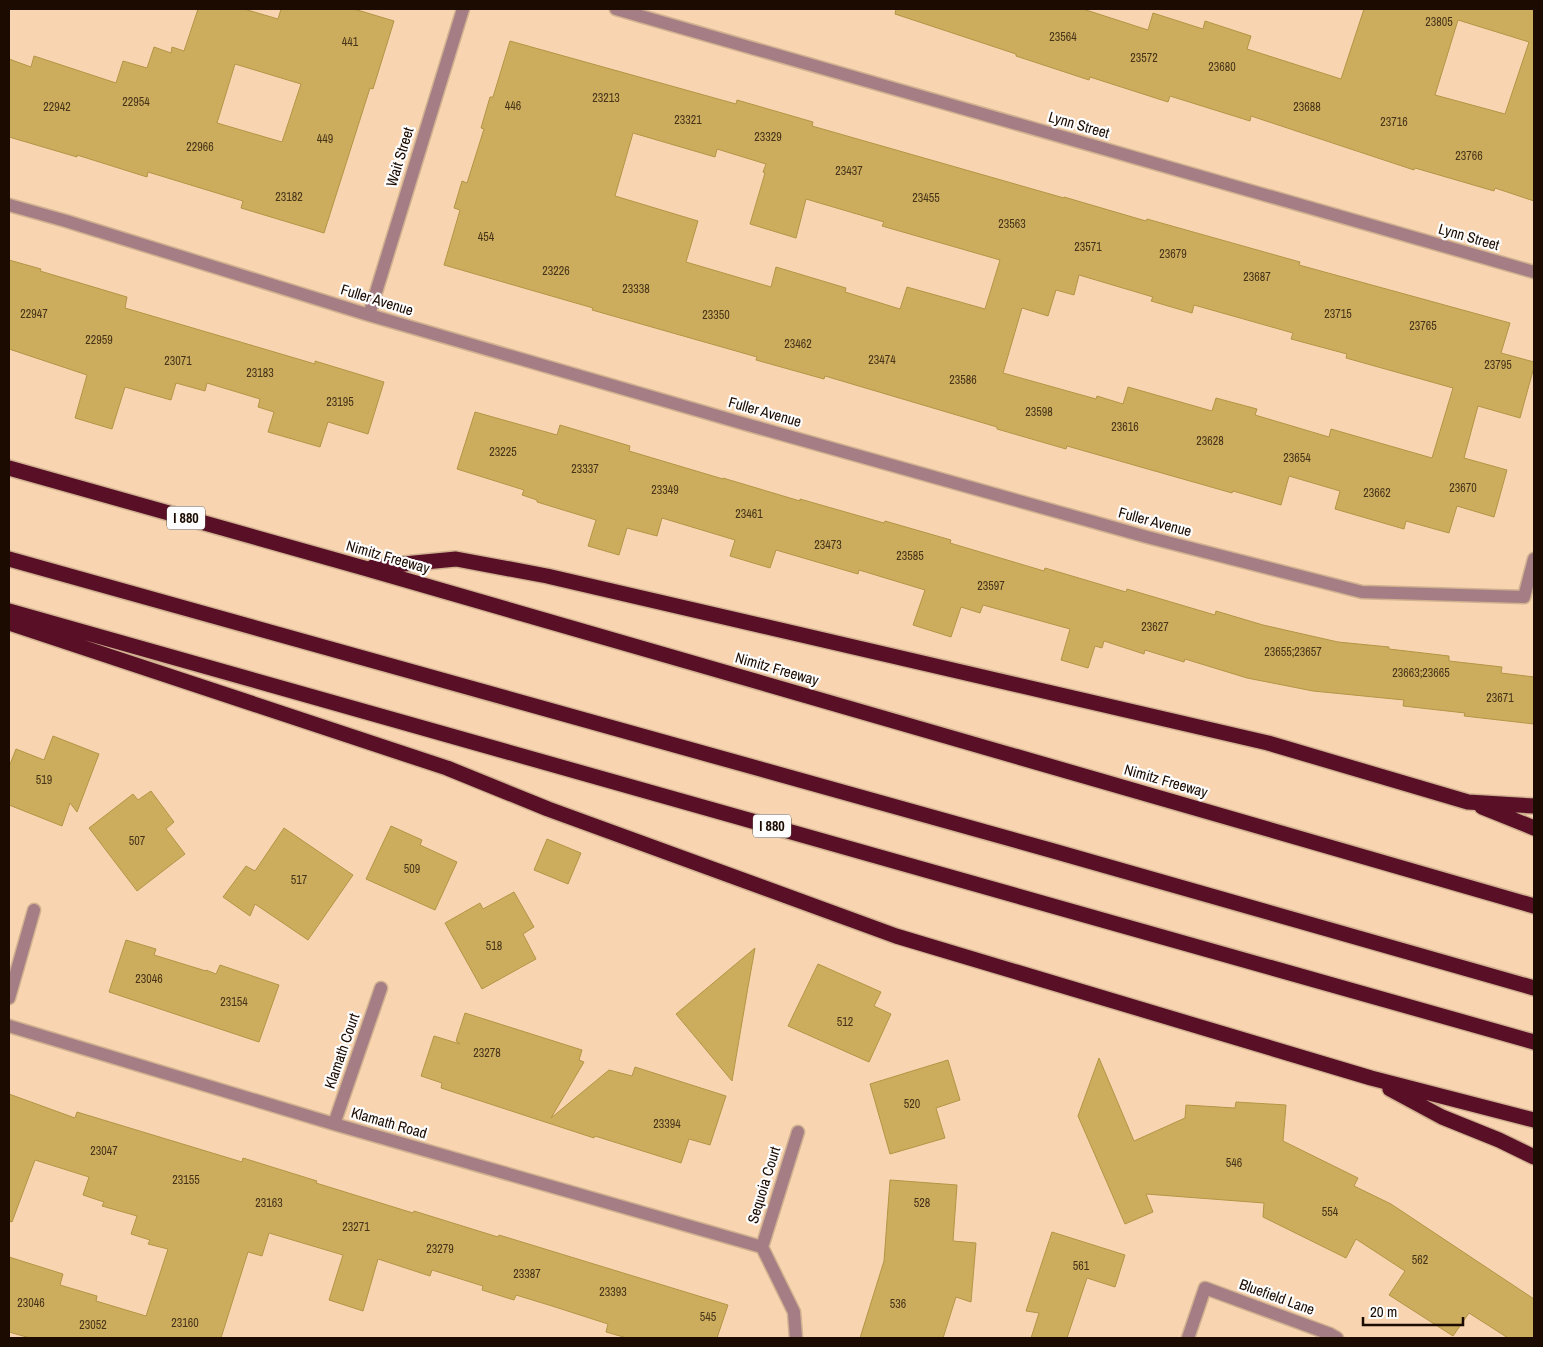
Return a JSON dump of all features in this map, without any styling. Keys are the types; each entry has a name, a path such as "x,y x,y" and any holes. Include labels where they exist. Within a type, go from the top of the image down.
{"highway":[{"name":"Nimitz Freeway","path":"9,468 364,568 1534,906"},
{"path":"9,559 1041,847 1534,988"},
{"path":"364,568 456,559 546,576 1268,743 1468,802 1534,828"},
{"name":"I 880","path":"9,611 1534,1042"},
{"path":"9,623 447,768 548,809 896,936 1371,1078 1534,1120"},
{"path":"1468,802 1534,806"},
{"path":"1371,1078 1442,1117 1499,1140 1534,1157"}],"street":[{"name":"Wait Street","path":"369,314 463,9"},
{"name":"Lynn Street","path":"616,9 1534,272"},
{"name":"Fuller Avenue","path":"9,205 369,314 736,421 1137,534 1362,592 1524,597 1534,559"},
{"path":"9,998 34,910"},
{"name":"Klamath Court","path":"334,1124 381,988"},
{"name":"Klamath Road","path":"9,1026 334,1124 762,1247"},
{"name":"Sequoia Court","path":"762,1247 798,1132"},
{"path":"762,1247 794,1312 796,1338"},
{"name":"Bluefield Lane","path":"1188,1338 1205,1288 1337,1338"}],"building":[{"path":"198,9 244,9 278,19 281,9 354,9 394,21 373,89 370,88 324,233 241,208 243,201 148,172 147,177 77,155 77,157 9,137 9,59 31,67 34,56 116,83 123,61 147,68 154,47 171,53 172,47 184,51","holes":["235,64 301,84 282,142 217,123"]},
{"path":"896,9 1083,9 1148,30 1153,13 1203,29 1205,21 1251,36 1247,49 1341,79 1364,9 1534,9 1534,201 1495,188 1494,191 1415,168 1414,170 1251,116 1250,121 1170,96 1168,102 1090,77 1089,80 895,14","holes":["1458,20 1529,42 1505,114 1435,95"]},
{"path":"510,41 736,104 737,100 813,122 812,126 1146,221 1147,219 1300,262 1299,265 1510,323 1501,353 1534,362 1520,418 1478,406 1464,458 1507,470 1494,517 1457,506 1449,533 1406,521 1404,529 1335,509 1340,491 1289,476 1281,505 1067,446 1066,449 825,376 824,379 756,360 757,357 444,265 460,210 454,208 462,181 467,183 484,129 481,128 490,97 493,97","holes":["633,133 715,157 717,149 766,164 750,224 796,238 806,199 884,222 882,226 1000,260 985,309 907,287 900,309 845,292 846,288 776,267 771,287 686,262 698,221 615,196","1079,275 1153,297 1151,301 1192,313 1194,305 1293,333 1291,339 1347,354 1346,358 1453,388 1432,458 1331,429 1329,437 1255,415 1257,409 1216,398 1212,411 1128,387 1123,404 1097,396 1096,399 1003,373 1022,308 1048,316 1056,290 1074,295"]},
{"path":"9,260 127,297 125,308 315,364 315,361 384,382 368,434 328,422 320,447 268,432 274,412 258,407 260,399 207,383 205,391 176,383 171,400 125,387 112,429 75,418 87,375 9,349"},
{"path":"475,412 557,435 560,425 630,446 629,451 723,479 884,523 885,521 951,540 950,543 1044,571 1045,568 1126,592 1127,589 1215,615 1216,611 1263,625 1338,642 1449,656 1449,661 1502,667 1501,673 1534,677 1534,724 1464,716 1465,713 1403,706 1404,700 1313,691 1247,678 1185,659 1184,662 1145,650 1144,654 1104,641 1102,648 1095,646 1088,668 1061,660 1070,629 983,605 980,613 961,607 951,637 913,625 925,590 859,570 858,574 776,550 770,568 730,556 735,540 662,518 657,536 627,528 619,555 588,546 596,520 537,502 537,500 522,495 524,490 457,469"},
{"path":"53,736 99,754 77,812 70,803 62,826 9,805 9,767 16,749 44,760"},
{"path":"151,791 174,822 166,829 185,854 137,891 89,828 133,794 138,800"},
{"path":"391,826 422,840 420,845 457,862 435,910 366,879"},
{"path":"284,828 353,875 308,940 255,904 250,916 223,897 246,866 255,871"},
{"path":"547,839 581,853 568,884 534,870"},
{"path":"514,892 534,927 523,934 536,959 482,989 445,923 480,903 483,909"},
{"path":"126,940 156,949 154,955 216,974 220,965 279,985 259,1042 109,992"},
{"path":"755,948 748,987 732,1081 676,1014"},
{"path":"818,964 881,992 874,1006 891,1014 869,1062 788,1026"},
{"path":"465,1013 582,1050 579,1060 584,1062 551,1118 609,1070 632,1076 635,1067 726,1096 710,1145 689,1139 681,1163 595,1136 594,1138 441,1088 442,1083 421,1076 434,1036 460,1044 456,1041"},
{"path":"1099,1058 1134,1141 1185,1118 1186,1105 1235,1108 1236,1102 1286,1105 1283,1141 1358,1178 1354,1186 1391,1204 1534,1299 1534,1338 1508,1338 1469,1313 1453,1336 1389,1295 1405,1271 1356,1239 1346,1258 1263,1217 1264,1203 1146,1194 1153,1212 1125,1224 1078,1116"},
{"path":"948,1060 960,1100 936,1108 945,1138 890,1154 870,1084"},
{"path":"9,1094 75,1118 77,1112 242,1162 243,1158 413,1213 414,1211 498,1237 499,1235 728,1305 717,1338 627,1338 606,1332 608,1324 552,1306 516,1295 514,1300 482,1290 483,1286 432,1270 430,1276 378,1259 363,1311 329,1300 343,1255 269,1233 262,1256 248,1252 221,1338 30,1338 9,1332 9,1257 63,1274 60,1285 97,1296 96,1301 146,1316 168,1249 148,1244 150,1240 131,1234 137,1216 102,1206 104,1202 83,1195 89,1177 35,1160 12,1222 9,1221"},
{"path":"890,1180 957,1185 953,1241 976,1243 971,1302 956,1297 943,1338 860,1338 884,1261"},
{"path":"1052,1232 1125,1255 1115,1287 1087,1278 1067,1338 1031,1338 1039,1313 1026,1311"}]}
